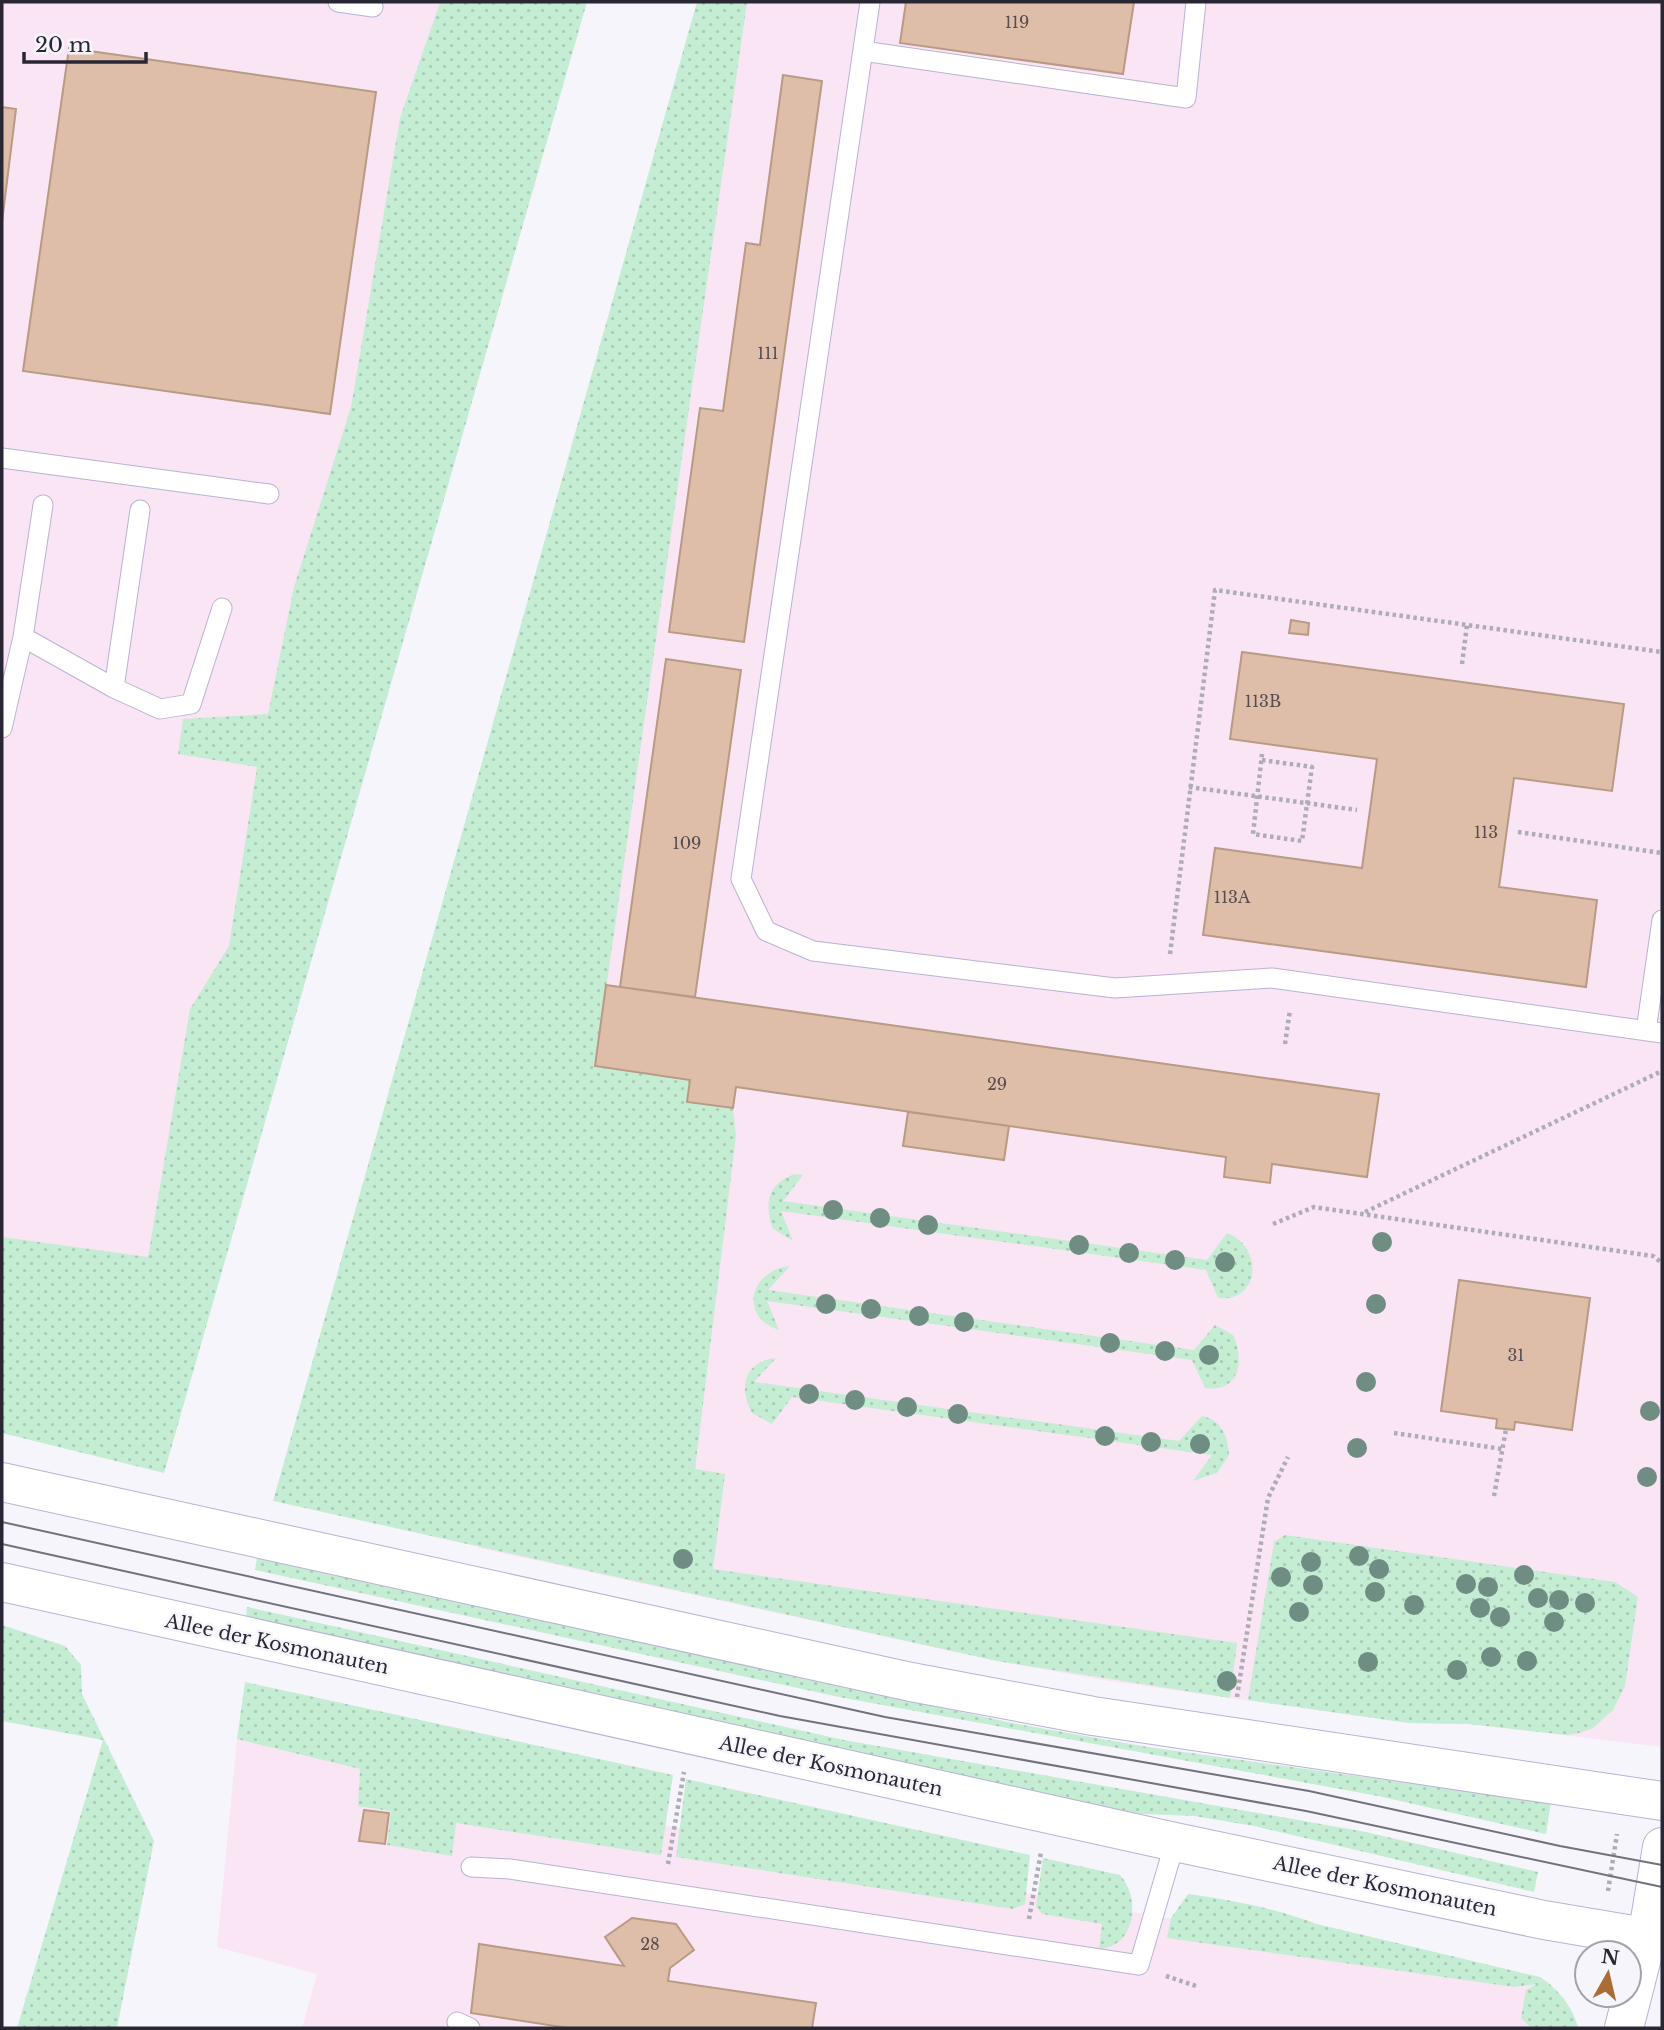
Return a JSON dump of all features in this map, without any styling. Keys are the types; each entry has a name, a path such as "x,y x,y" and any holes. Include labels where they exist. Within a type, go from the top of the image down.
{"main road":[{"path":"2,1482 898,1679 1093,1716 1662,1801"},
{"name":"Allee der Kosmonauten","path":"12,1585 1175,1842 1654,1939"},
{"path":"1624,2028 1654,1939 1662,1847"}],"lane":[{"path":"338,2 373,7"},
{"path":"870,2 741,879 766,931 813,951 1115,988 1272,978 1654,1032 1662,919"},
{"path":"863,51 1186,98 1196,2"},
{"path":"2,458 269,494"},
{"path":"2,728 23,637 43,505"},
{"path":"114,688 140,510"},
{"path":"23,637 114,688 160,709 191,704 222,608"},
{"path":"471,1867 510,1869 1139,1965 1175,1842"}],"path":[{"path":"1167,986 1189,787 1215,590 1662,652"},
{"path":"1462,664 1466,625"},
{"path":"1262,757 1312,767 1302,841 1253,834 1257,797 1262,757"},
{"path":"1189,787 1357,810"},
{"path":"1518,832 1662,853"},
{"path":"1364,1212 1662,1071"},
{"path":"1273,1224 1314,1206 1653,1256 1662,1263"},
{"path":"1494,1496 1506,1429"},
{"path":"1394,1433 1502,1449"},
{"path":"1238,1688 1268,1498 1288,1457"},
{"path":"671,1838 684,1768"},
{"path":"1604,1930 1624,1795"},
{"path":"1032,1899 1042,1847"}],"shaded area":[{"path":"2,2 440,2 400,118 322,616 148,1257 2,1286"},
{"path":"728,2 1662,2 1662,1747 1469,1724 1409,1723 1109,1681 997,1661 479,1548 712,56"},
{"path":"237,1739 360,1769 1109,1908 1536,1981 1532,2021 1539,2028 302,2028 317,1974 217,1947"}],"green space":[{"path":"440,2 587,2 164,1473 2,1433 2,1237 148,1257 190,1009 229,946 257,767 178,754 183,719 268,714 294,587 351,407 400,118"},
{"path":"697,2 747,2 595,1066 690,1080 687,1102 733,1108 736,1136 695,1469 725,1474 713,1569 1237,1643 1230,1698 997,1661 273,1501"},
{"path":"794,1174 803,1175 783,1201 1207,1260 1227,1233 1239,1240 1247,1250 1252,1261 1252,1273 1249,1284 1242,1292 1232,1297 1218,1298 1206,1270 781,1211 793,1241 772,1228 769,1202 778,1183"},
{"path":"790,1266 768,1290 1194,1350 1215,1325 1233,1335 1239,1364 1237,1372 1226,1385 1205,1388 1192,1360 767,1301 779,1330 766,1324 758,1315 754,1295 766,1276 776,1269"},
{"path":"776,1358 754,1382 1179,1441 1202,1416 1215,1421 1223,1430 1229,1455 1217,1473 1193,1481 1212,1455 792,1397 772,1424 752,1413 745,1394 745,1385 751,1370 757,1364"},
{"path":"1285,1535 1615,1582 1638,1597 1625,1686 1613,1710 1593,1728 1567,1735 1469,1724 1409,1723 1248,1700 1274,1542"},
{"path":"257,1558 1012,1723 1148,1747 1551,1803 1546,1834 1378,1796 839,1697 255,1570"},
{"path":"247,1607 844,1740 1366,1832 1538,1872 1534,1892 1254,1826 1194,1816 1120,1813 246,1619"},
{"path":"2,1625 65,1646 81,1665 82,1694 154,1841 117,2028 17,2028 103,1740 2,1721"},
{"path":"245,1682 673,1775 661,1855 456,1823 452,1856 387,1845 391,1811 358,1806 360,1769 237,1739"},
{"path":"686,1779 1030,1855 1025,1904 1013,1909 676,1857"},
{"path":"1043,1858 1120,1875 1131,1896 1132,1908 1131,1920 1121,1940 1099,1949 1102,1924 1042,1914 1036,1906"},
{"path":"1188,1894 1253,1905 1317,1924 1540,1977 1564,1999 1578,2028 1531,2028 1521,2018 1526,1990 1537,1984 1514,1987 1167,1938 1171,1918"}],"building":[{"path":"906,2 1134,2 1123,74 900,43"},
{"path":"69,48 376,92 330,414 23,371"},
{"path":"783,75 822,81 744,642 669,632 700,408 723,411 746,243 760,245"},
{"path":"2,107 16,109 2,222"},
{"path":"1291,620 1309,623 1308,635 1289,633"},
{"path":"1242,652 1624,704 1612,791 1514,778 1499,887 1597,900 1586,987 1203,935 1215,848 1362,868 1377,759 1230,739"},
{"path":"666,659 741,670 695,997 620,987"},
{"path":"606,985 1379,1094 1367,1177 1272,1164 1270,1183 1224,1177 1226,1157 736,1087 733,1108 687,1102 690,1080 595,1066"},
{"path":"908,1112 1009,1126 1004,1160 903,1146"},
{"path":"1459,1280 1590,1298 1572,1430 1515,1422 1514,1430 1496,1428 1497,1419 1441,1411"},
{"path":"364,1810 389,1813 385,1844 359,1841"},
{"path":"632,1918 676,1924 694,1950 670,1968 668,1981 816,2003 812,2028 568,2028 471,2013 479,1944 624,1966 605,1937"}],"tram line":[{"path":"2,1522 885,1717 1309,1791 1560,1846 1662,1865"},
{"path":"2,1544 780,1716 1306,1811 1662,1887"}]}
